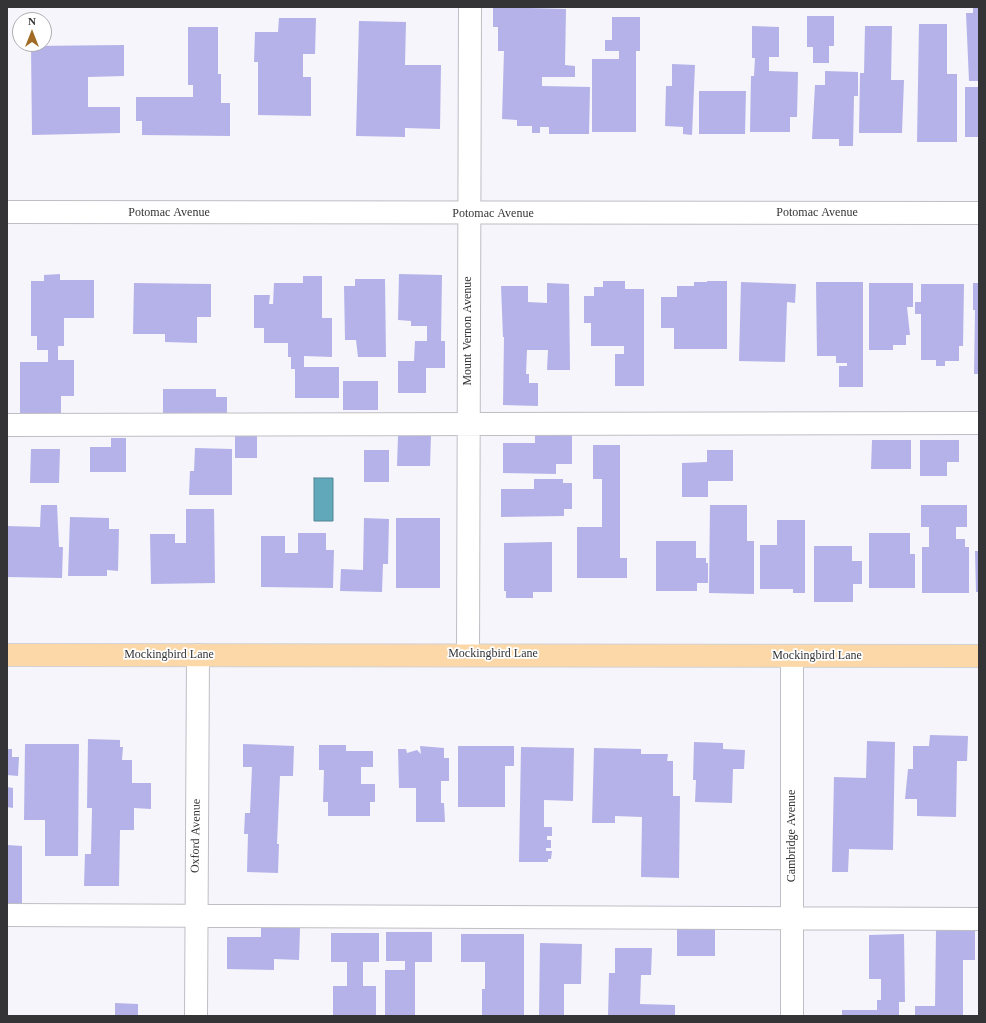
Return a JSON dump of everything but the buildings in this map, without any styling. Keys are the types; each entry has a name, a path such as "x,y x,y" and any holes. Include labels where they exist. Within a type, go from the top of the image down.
{"main road":[{"name":"Mockingbird Lane","path":"7,654 979,656"}],"street":[{"name":"Mount Vernon Avenue","path":"468,654 470,7"},
{"name":"Potomac Avenue","path":"7,212 469,214 979,213"},
{"path":"7,425 979,423"},
{"name":"Oxford Avenue","path":"196,1016 198,655"},
{"name":"Cambridge Avenue","path":"792,656 792,1016"},
{"path":"7,915 979,919"}],"water":[{"path":"314,478 333,478 333,521 314,521"}]}
